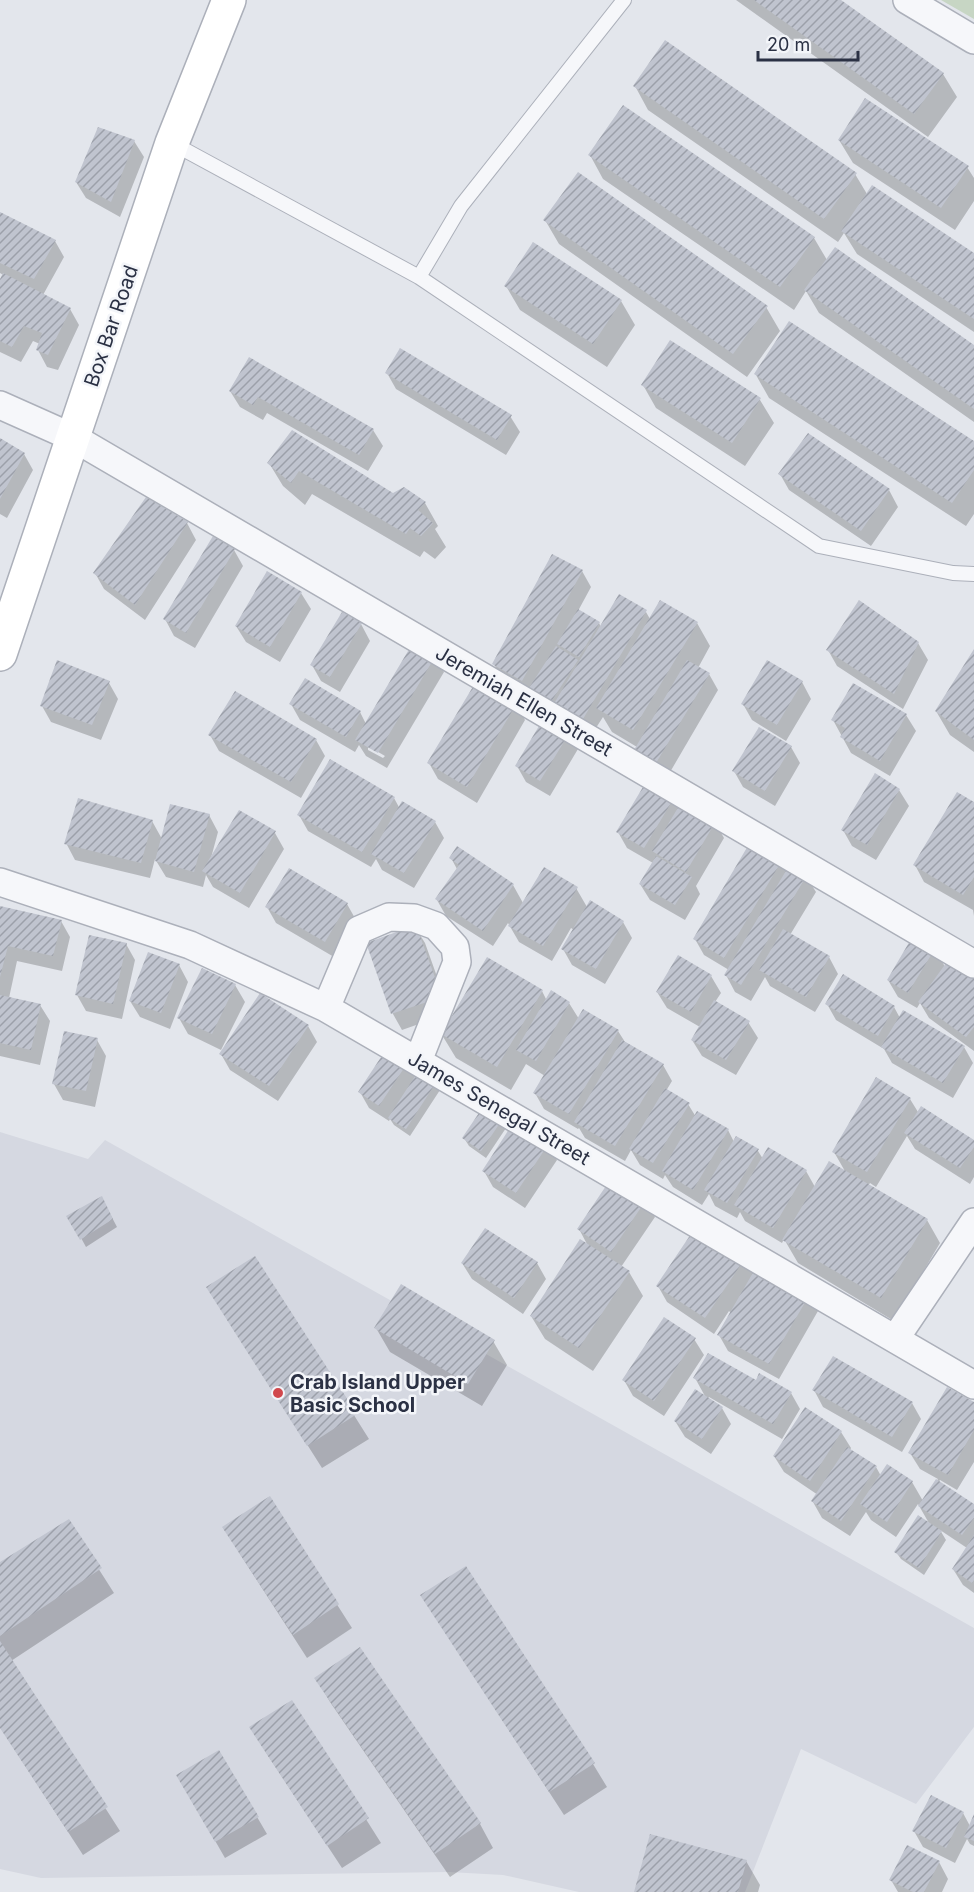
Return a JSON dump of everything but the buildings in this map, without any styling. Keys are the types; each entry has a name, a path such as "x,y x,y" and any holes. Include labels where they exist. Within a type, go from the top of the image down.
{"street":[{"name":"Box Bar Road","path":"0,654 172,143 229,0"},
{"path":"907,0 974,39"},
{"name":"Jeremiah Ellen Street","path":"0,405 74,438 974,964"},
{"name":"James Senegal Street","path":"0,882 190,945 326,1008 974,1385"},
{"path":"326,1008 359,930 389,917 414,918 436,926 455,947 458,962 418,1061"},
{"path":"895,1339 974,1222"}],"lane":[{"path":"419,277 461,206 624,0"},
{"path":"172,143 419,277 819,546 953,573 974,574"}],"shaded area":[{"name":"Crab Island Upper Basic School","path":"0,1132 88,1159 105,1140 974,1628 974,1727 916,1804 801,1749 745,1892 579,1892 503,1875 449,1872 41,1878 0,1869"}],"green space":[{"path":"941,0 974,0 974,19"}],"place":[{"name":"Crab Island Upper Basic School","path":"278,1393"}]}
